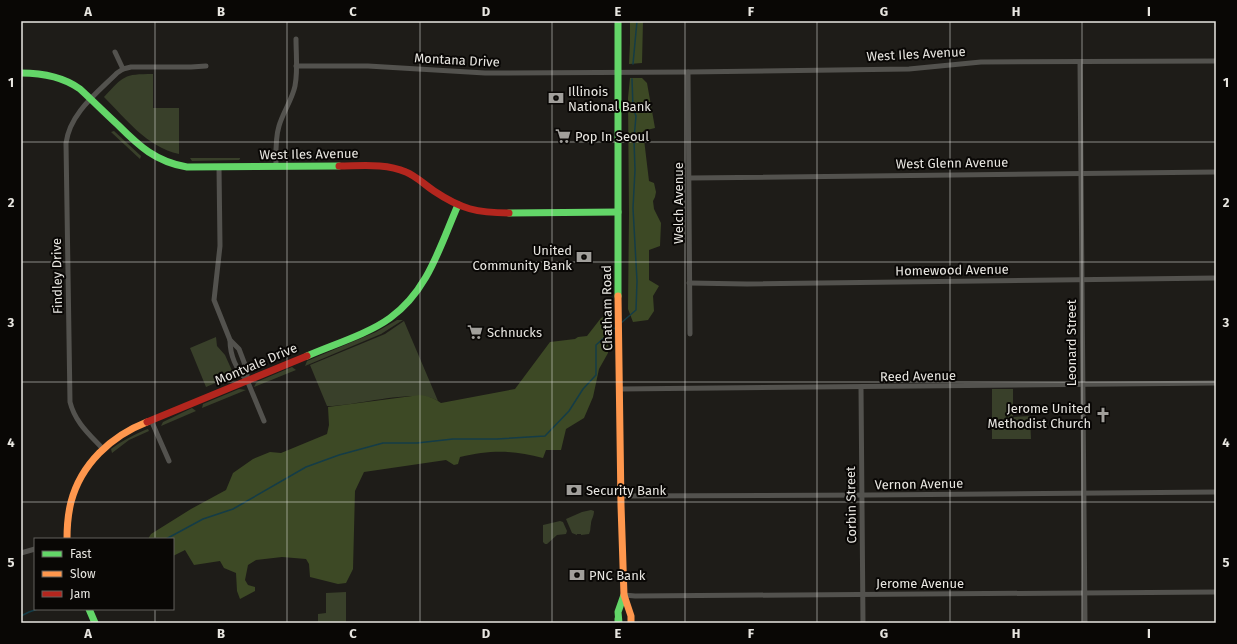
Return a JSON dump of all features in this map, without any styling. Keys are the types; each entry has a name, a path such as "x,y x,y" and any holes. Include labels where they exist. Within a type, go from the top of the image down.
{"street":[{"name":"Chatham Road","path":"618,21 618,312 621,496 624,595 631,616 631,623"},
{"path":"276,166 277,134 295,86 296,39"},
{"path":"115,52 123,69 131,67 206,66"},
{"name":"West Iles Avenue","path":"618,72 909,69 981,62 1216,60"},
{"name":"Leonard Street","path":"1080,62 1085,623"},
{"name":"Montana Drive","path":"296,66 368,66 485,73 618,72"},
{"name":"Findley Drive","path":"102,448 76,419 71,407 69,393 66,143 74,118 117,73 123,69"},
{"name":"Welch Avenue","path":"688,72 690,334"},
{"name":"West Iles Avenue","path":"21,73 43,74 66,80 80,89 134,142 150,155 166,162 181,166 372,165 392,167 407,172 443,197 468,209 491,213 618,212"},
{"path":"219,166 220,246 214,300 230,340 230,351 240,373 247,380 264,421"},
{"name":"West Glenn Avenue","path":"689,178 1216,172"},
{"name":"Montvale Drive","path":"67,538 67,520 71,500 76,487 87,466 102,448 120,435 151,420 378,326 401,310 418,292 430,273 458,205"},
{"name":"Homewood Avenue","path":"689,283 1216,278"},
{"path":"230,340 239,349 247,370 247,380"},
{"name":"Reed Avenue","path":"620,389 861,388 1216,383"},
{"name":"Corbin Street","path":"861,388 863,623"},
{"path":"151,420 169,461"},
{"name":"Vernon Avenue","path":"621,496 1216,492"},
{"path":"21,553 34,549"},
{"name":"Jerome Avenue","path":"624,595 1216,592"},
{"name":"Chatham Road","path":"618,622 618,612 624,595"},
{"path":"90,610 95,623"}],"green space":[{"path":"630,21 643,21 642,63 629,64"},
{"path":"153,74 153,108 179,108 179,154 167,150 147,139 104,97 120,80 130,76"},
{"path":"630,78 642,78 647,83 655,128 643,131 649,181 654,183 656,192 653,201 654,209 661,223 660,246 649,250 649,280 659,286 653,296 654,311 648,320 633,322 628,309 628,98"},
{"path":"114,131 141,156 140,159 111,132"},
{"path":"190,158 240,158 240,159 192,161"},
{"path":"608,315 608,353 599,369 593,397 584,418 566,429 561,450 546,450 543,458 521,453 492,452 460,457 458,464 454,465 446,460 364,472 355,491 353,569 346,583 338,584 310,577 309,564 306,559 282,557 256,560 248,565 245,580 248,585 255,587 255,591 240,599 237,591 236,573 224,568 220,561 194,565 185,550 174,556 174,538 149,538 151,534 191,509 226,490 233,473 253,459 270,452 281,453 327,434 329,425 328,407 420,395 426,396 441,403 515,389 550,342 587,336 601,318"},
{"path":"397,320 403,320 381,334 305,366 307,361 376,332"},
{"path":"404,321 438,401 429,397 416,396 327,406 310,365 385,334"},
{"path":"216,337 217,346 225,355 234,375 206,387 190,348"},
{"path":"292,367 296,370 254,387 259,381"},
{"path":"239,389 246,390 202,408 203,404"},
{"path":"992,389 1013,389 1013,417 1030,416 1031,439 992,439"},
{"path":"192,408 196,411 161,426 163,422"},
{"path":"148,429 149,431 129,440 112,453 111,449 115,446"},
{"path":"591,510 594,511 594,513 589,534 577,535 572,533 566,519"},
{"path":"560,521 563,522 567,531 566,534 557,535 545,544 543,542 543,525"},
{"path":"346,592 346,623 318,623 318,614 326,613 326,593"}],"waterway":[{"path":"633,64 637,21"},
{"path":"621,323 636,310 637,281 633,208 635,170 634,139 636,116 633,108 632,79"},
{"path":"168,538 203,519 233,509 306,467 339,455 383,443 417,443 453,439 497,439 545,436 569,411 583,389 596,375 596,345 615,328"},
{"path":"21,616 35,610"}],"traffic: fast":[{"path":"618,21 618,296"},
{"path":"21,73 52,76 66,81 80,89 141,146 157,157 176,165 187,167 339,166"},
{"path":"307,356 350,339 381,324 403,307 414,295 432,267 458,205"},
{"path":"509,213 618,212"},
{"path":"619,623 618,612 624,595"},
{"path":"89,610 95,623"}],"traffic: slow":[{"path":"618,296 624,595 631,616 631,623"},
{"path":"67,538 71,502 82,475 99,453 110,443 121,435 147,422"}],"traffic: jam":[{"path":"339,166 381,166 398,169 413,176 434,191 461,206 478,211 509,213"},
{"path":"147,422 307,356"}],"place":[{"name":"Illinois National Bank","path":"556,98"},
{"name":"Pop In Seoul","path":"563,136"},
{"name":"United Community Bank","path":"584,257"},
{"name":"Schnucks","path":"475,332"},
{"name":"Jerome United Methodist Church","path":"1103,415"},
{"name":"Security Bank","path":"574,490"},
{"name":"PNC Bank","path":"577,575"}]}
